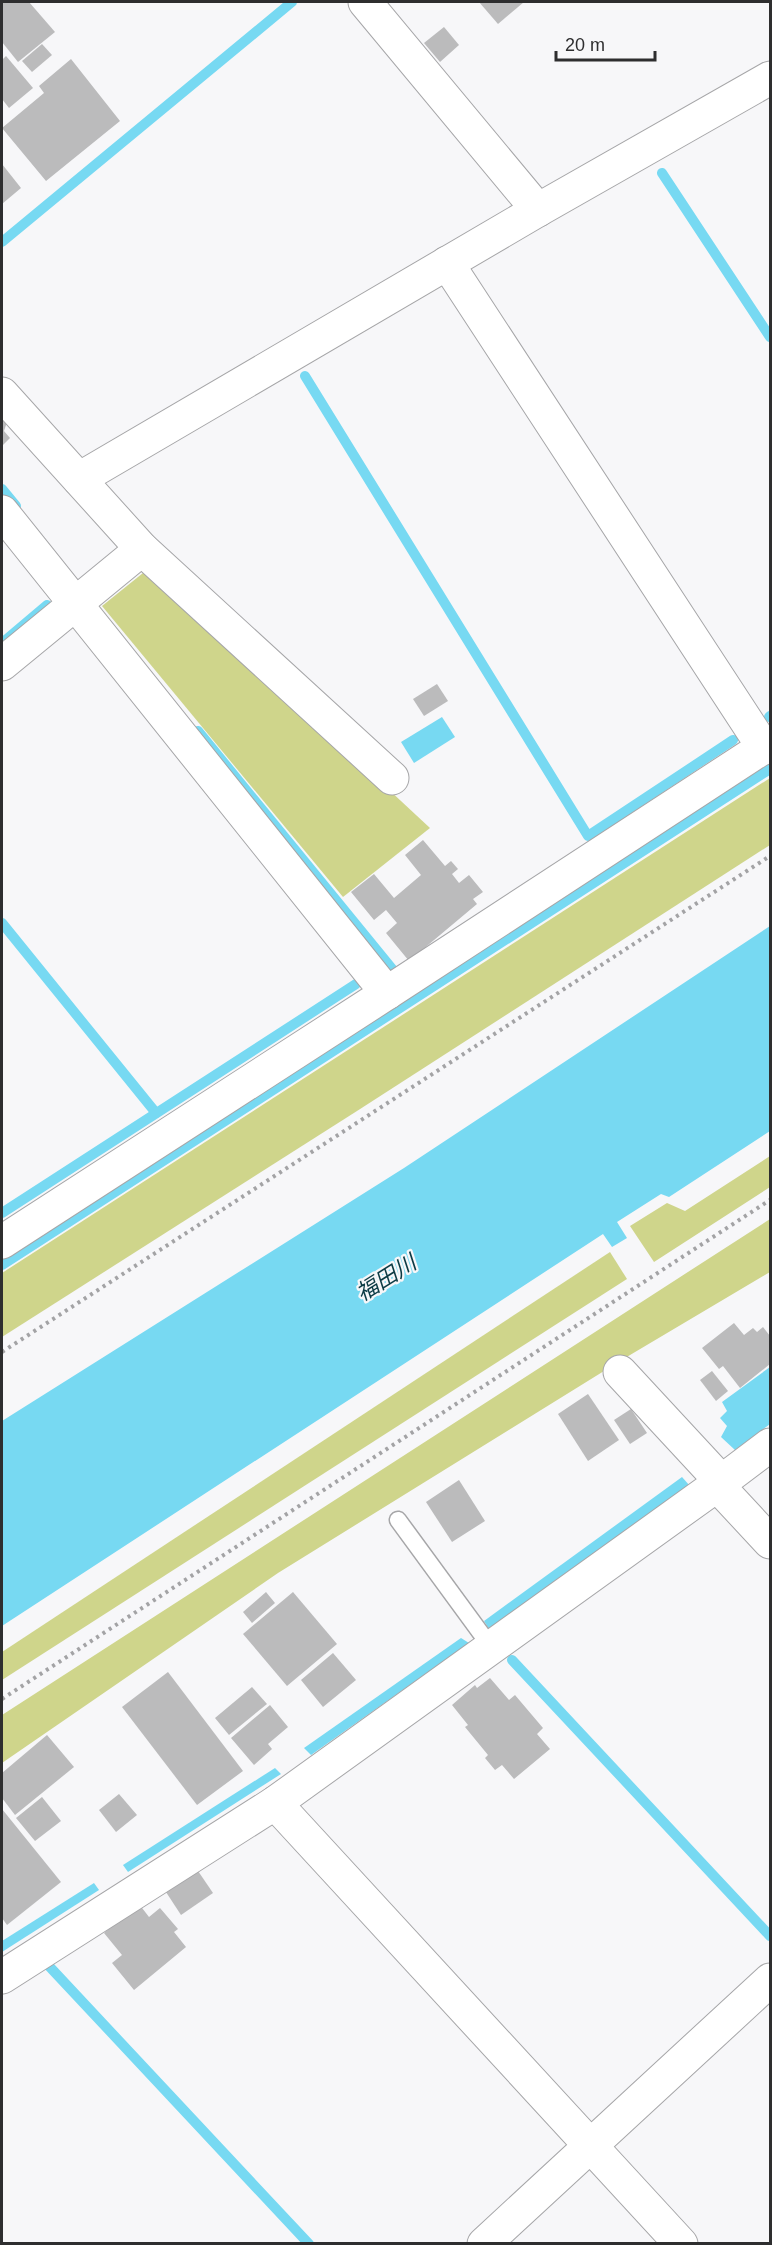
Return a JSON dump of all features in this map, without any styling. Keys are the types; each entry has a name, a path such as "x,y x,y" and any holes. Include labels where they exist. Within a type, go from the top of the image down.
{"street":[{"path":"365,2 538,210"},
{"path":"79,479 538,210 771,78"},
{"path":"2,1242 767,745 447,263"},
{"path":"2,394 142,549 392,778"},
{"path":"2,512 387,993"},
{"path":"2,664 142,549"},
{"path":"620,1372 771,1542"},
{"path":"2,1977 275,1803 771,1445"},
{"path":"275,1803 681,2244"},
{"path":"484,2244 771,1980"}],"lane":[{"path":"398,1520 490,1647"}],"path":[{"path":"2,1352 771,856"},
{"path":"2,1699 771,1200"}],"green space":[{"path":"143,573 157,574 430,828 343,897 102,606"},
{"path":"770,778 770,845 2,1337 2,1273"},
{"path":"770,1156 770,1187 654,1262 630,1226 667,1203 685,1211"},
{"path":"770,1219 770,1272 625,1358 278,1573 2,1763 2,1715"},
{"path":"610,1252 627,1279 2,1680 2,1652"}],"water":[{"path":"442,717 455,737 414,763 401,742"},
{"name":"福田川","path":"770,926 770,1131 669,1197 661,1194 617,1222 627,1238 612,1247 603,1234 2,1626 2,1421 404,1168"},
{"path":"770,1367 770,1424 735,1450 721,1437 727,1426 720,1418 727,1411 722,1402"},
{"path":"682,1477 690,1486 489,1629 484,1621"},
{"path":"461,1638 469,1643 311,1755 304,1748"},
{"path":"275,1768 281,1774 128,1872 123,1865"},
{"path":"94,1883 99,1890 2,1952 2,1941"}],"building":[{"path":"2,2 29,2 55,32 18,62 2,42"},
{"path":"479,2 524,2 498,24"},
{"path":"444,27 459,45 440,62 424,43"},
{"path":"42,44 52,55 32,72 22,61"},
{"path":"6,56 33,88 9,108 2,99 2,60"},
{"path":"71,59 120,121 46,181 2,128 44,93 39,86"},
{"path":"2,164 21,188 2,204"},
{"path":"2,416 7,422 4,431 10,438 2,446"},
{"path":"437,684 448,701 424,716 413,699"},
{"path":"423,840 445,866 451,861 458,869 452,874 459,883 469,875 483,892 473,899 477,904 409,961 386,933 397,923 386,910 374,920 351,892 374,874 394,898 421,875 405,855"},
{"path":"734,1323 744,1335 753,1328 757,1332 763,1327 770,1336 770,1364 740,1388 723,1366 719,1369 702,1348"},
{"path":"712,1371 728,1391 716,1401 700,1380"},
{"path":"588,1394 619,1440 588,1461 558,1414"},
{"path":"631,1409 647,1433 630,1444 614,1420"},
{"path":"459,1480 485,1521 452,1542 426,1502"},
{"path":"266,1592 275,1603 252,1623 243,1612"},
{"path":"293,1592 337,1644 287,1686 243,1634"},
{"path":"333,1653 356,1680 323,1707 301,1680"},
{"path":"168,1672 243,1771 197,1805 122,1707"},
{"path":"490,1678 509,1700 515,1695 543,1728 537,1734 550,1749 514,1779 502,1765 495,1770 485,1758 488,1755 465,1727 468,1725 452,1705 475,1685 477,1688"},
{"path":"252,1687 267,1704 229,1735 215,1718"},
{"path":"270,1705 288,1727 268,1744 272,1749 254,1765 231,1738"},
{"path":"47,1735 74,1767 15,1815 2,1798 2,1773"},
{"path":"119,1794 137,1815 116,1832 99,1810"},
{"path":"42,1797 61,1821 35,1841 16,1818"},
{"path":"2,1809 61,1882 7,1925 2,1918"},
{"path":"196,1868 213,1893 181,1915 164,1889"},
{"path":"139,1904 149,1917 160,1908 178,1929 174,1932 186,1947 134,1990 112,1963 122,1955 104,1933"}],"waterway":[{"path":"2,242 292,2"},
{"path":"662,173 770,337"},
{"path":"305,376 588,836 733,740"},
{"path":"2,489 16,506"},
{"path":"2,643 47,605"},
{"path":"198,731 393,970"},
{"path":"2,1265 770,769"},
{"path":"2,923 156,1113"},
{"path":"2,1213 356,984"},
{"path":"512,1660 770,1936"},
{"path":"48,1965 309,2244"}]}
